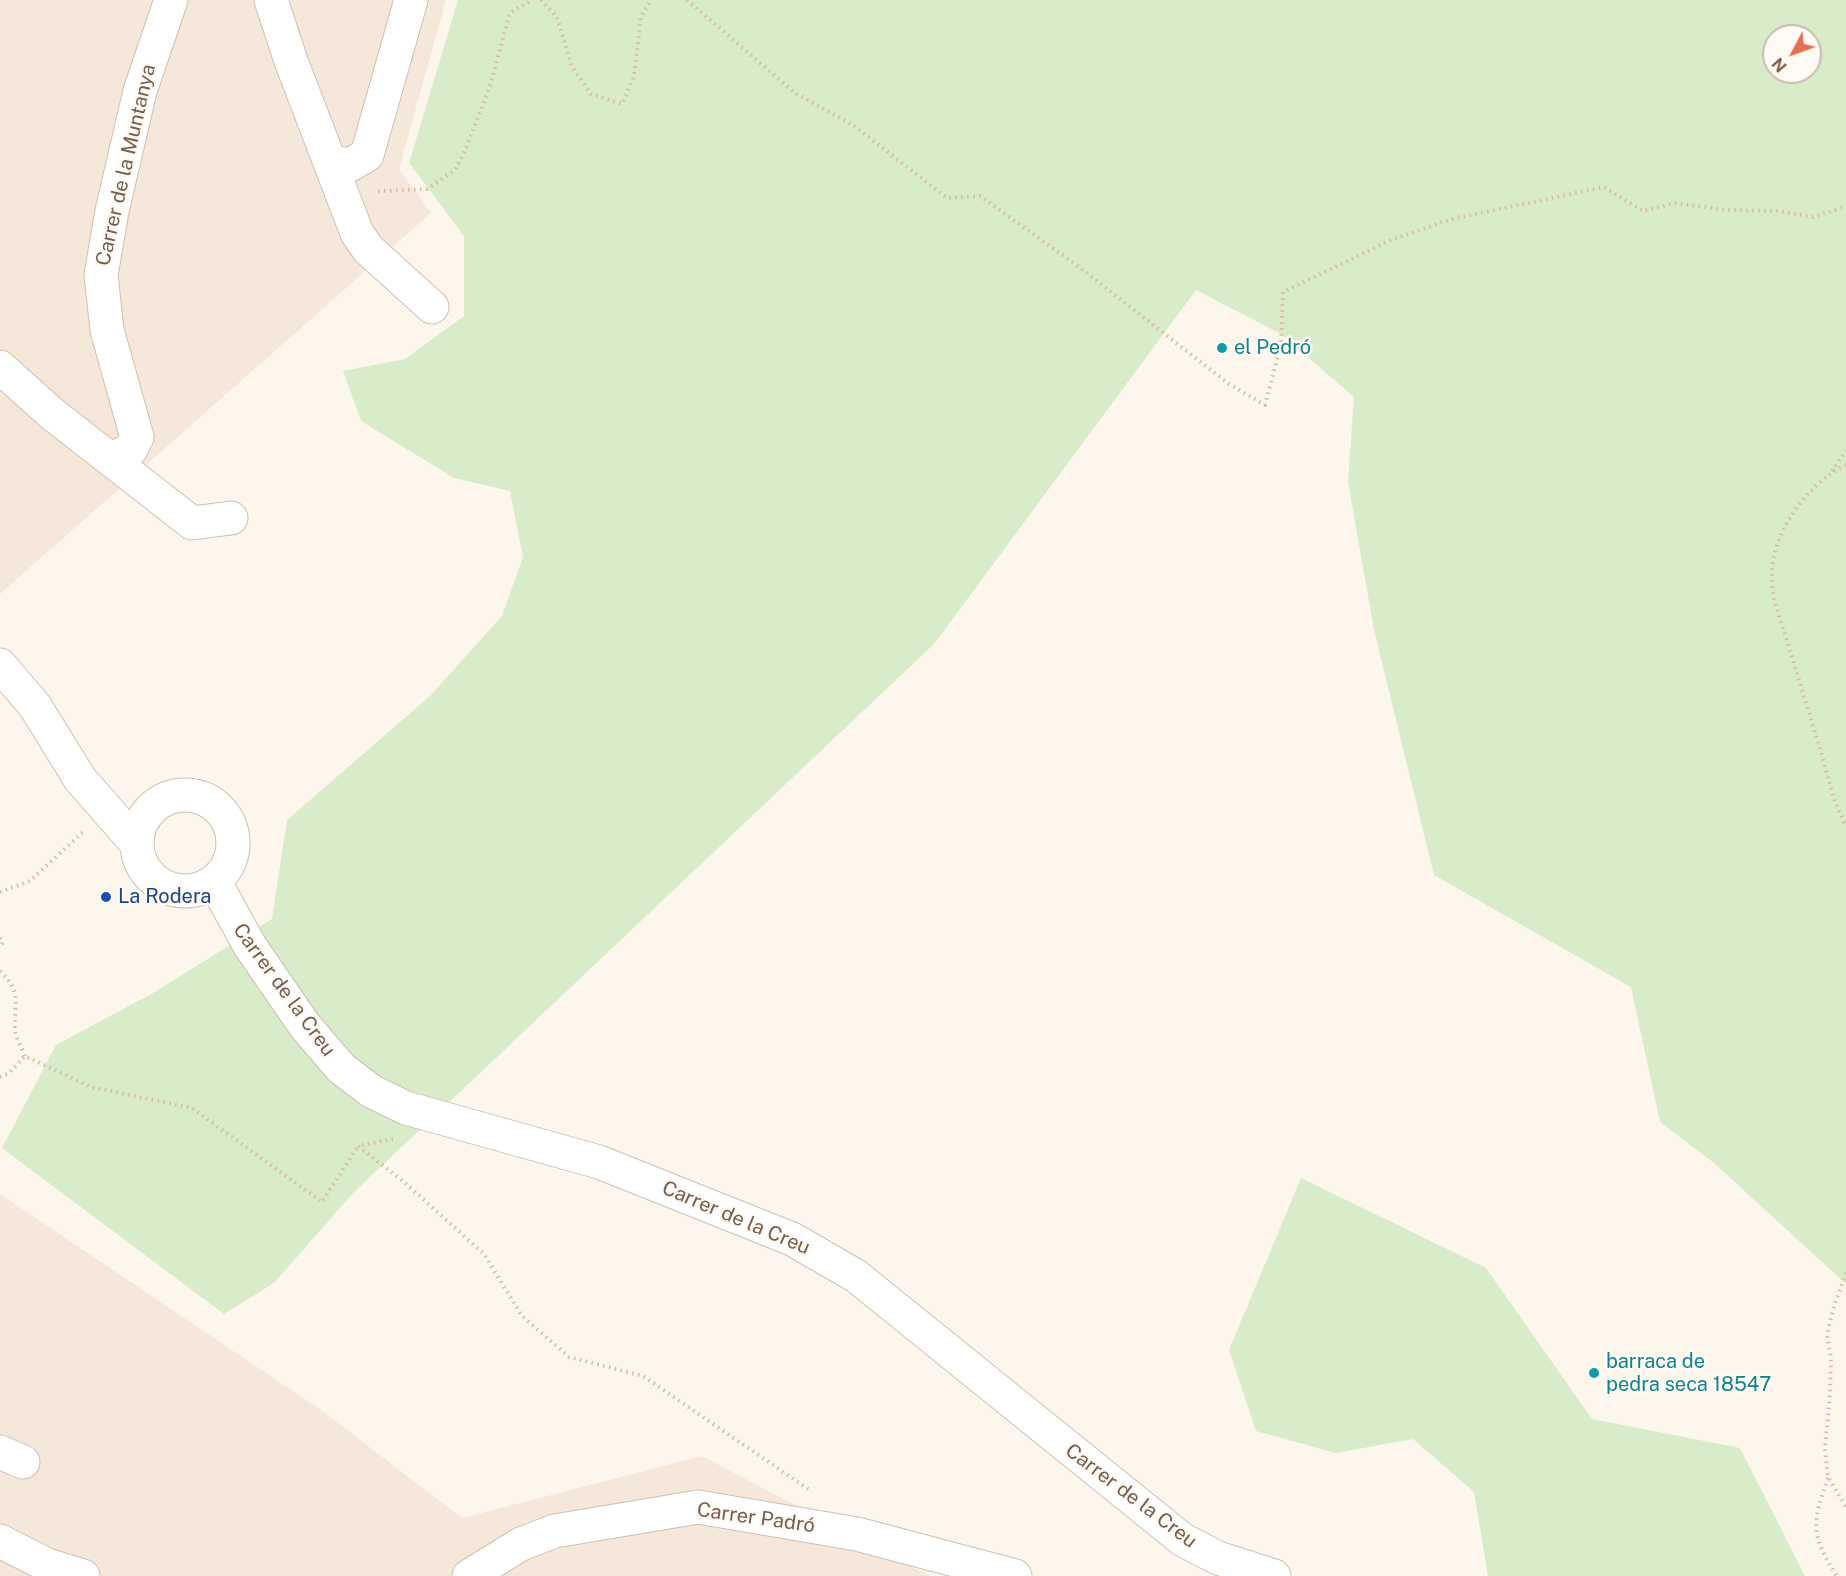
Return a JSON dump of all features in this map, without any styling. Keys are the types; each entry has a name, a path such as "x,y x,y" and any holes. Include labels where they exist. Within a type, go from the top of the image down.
{"street":[{"name":"Carrer de la Muntanya","path":"112,459 131,449 137,437 107,330 100,275 112,211 140,91 171,0"},
{"path":"271,0 291,61 357,233 368,249 432,307"},
{"path":"330,160 348,166 367,155 411,0"},
{"path":"0,367 51,413 192,523 231,518"},
{"path":"0,665 35,706 80,779 137,844"},
{"path":"186,794 202,797 226,816 232,831 233,847 229,864 214,881 190,891 174,890 159,883 147,872 140,859 137,844 139,828 146,814 157,803 171,796 186,794"},
{"name":"Carrer de la Creu","path":"214,881 244,937 305,1026 341,1068 371,1091 406,1107 599,1162 792,1239 827,1257 856,1276 1183,1540 1218,1558 1275,1576"},
{"name":"Carrer Padró","path":"469,1576 521,1544 555,1531 698,1507 857,1534 1015,1576"},
{"path":"0,1541 42,1571 83,1576"}],"path":[{"path":"341,193 427,189 455,170 465,151 490,86 510,12 532,0"},
{"path":"541,0 557,17 572,67 591,94 622,104 634,76 641,16 651,0"},
{"path":"687,0 795,93 853,125 947,198 980,196 1229,384 1265,405 1281,344 1283,292 1391,240 1452,219 1604,187 1643,211 1675,203 1726,210 1778,211 1814,217 1841,208 1846,209"},
{"path":"1846,451 1831,472 1800,504 1778,541 1772,582 1834,799 1846,827"},
{"path":"1831,472 1846,465"},
{"path":"0,892 30,881 43,871 106,810"},
{"path":"0,938 3,942 0,948"},
{"path":"0,971 12,982 17,1006 15,1030 25,1056 91,1087 192,1108 322,1202 358,1146 404,1137"},
{"path":"0,1077 9,1073 25,1056"},
{"path":"358,1146 404,1182 484,1254 522,1316 569,1357 643,1376 814,1493"},
{"path":"1837,1576 1821,1552 1815,1519 1828,1477 1825,1449 1831,1359 1827,1335 1833,1309 1846,1273"},
{"path":"1828,1477 1846,1507"}],"shaded area":[{"path":"0,0 446,0 399,169 431,213 0,594"},
{"path":"0,1194 321,1410 462,1518 702,1456 930,1576 0,1576"}],"green space":[{"path":"458,0 1846,0 1846,1284 1714,1163 1660,1122 1631,987 1434,875 1374,630 1348,482 1354,397 1281,334 1196,290 934,644 354,1192 274,1283 224,1314 2,1148 56,1045 153,993 272,919 287,820 430,696 502,616 523,557 510,491 454,478 361,421 343,371 405,359 464,316 464,236 409,163"},
{"path":"1301,1178 1486,1268 1592,1419 1740,1448 1805,1576 1488,1576 1474,1492 1413,1439 1336,1453 1256,1431 1229,1350"}],"place":[{"name":"el Pedró","path":"1222,348"},
{"name":"La Rodera","path":"106,897"},
{"name":"barraca de pedra seca 18547","path":"1594,1373"}]}
